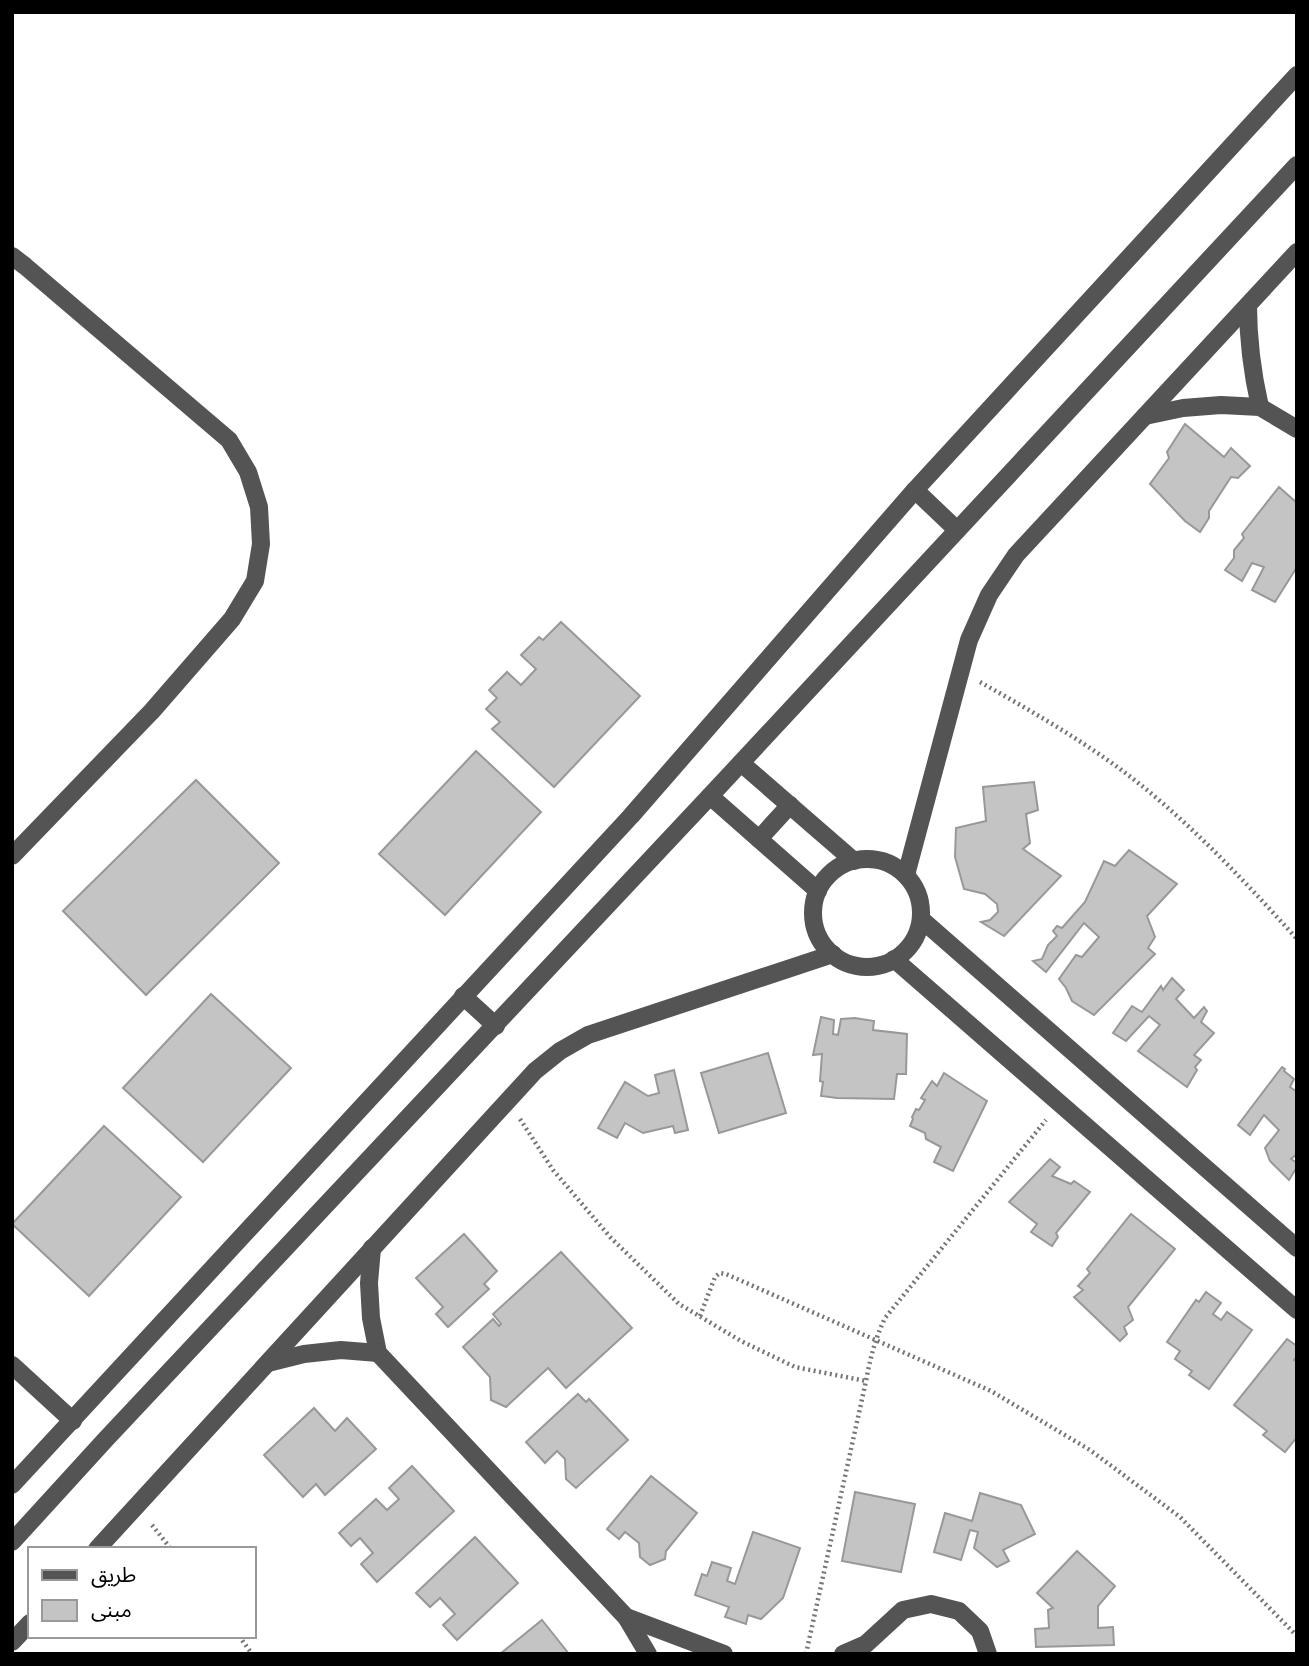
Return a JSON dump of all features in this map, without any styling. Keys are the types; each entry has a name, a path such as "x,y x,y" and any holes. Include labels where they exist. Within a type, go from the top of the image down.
{"street":[{"path":"12,1485 631,816 915,490 1297,75"},
{"path":"12,1542 1297,165"},
{"path":"906,875 969,640 989,595 1016,555 1297,252"},
{"path":"12,256 229,440 248,472 259,507 261,544 255,580 232,619 152,711 12,856"},
{"path":"1248,305 1248,339 1260,407"},
{"path":"1145,416 1183,408 1221,405 1260,407 1297,429"},
{"path":"915,490 957,530"},
{"path":"741,763 854,861"},
{"path":"710,796 818,891"},
{"path":"758,839 790,805"},
{"path":"868,859 882,861 906,875 921,907 918,931 904,951 883,964 870,966 844,961 825,946 818,936 813,914 818,891 832,871 843,864 868,859"},
{"path":"920,919 1297,1248"},
{"path":"99,1547 535,1071 560,1051 588,1035 833,954"},
{"path":"894,959 1297,1310"},
{"path":"463,996 496,1026"},
{"path":"372,1248 369,1283 371,1318 379,1353 626,1617 648,1654"},
{"path":"267,1363 304,1354 341,1350 379,1353"},
{"path":"12,1365 73,1420"},
{"path":"843,1654 866,1644 903,1610 931,1604 959,1611 980,1631 988,1654"},
{"path":"626,1617 724,1654"},
{"path":"12,1642 28,1625"}],"path":[{"path":"961,671 1039,716 1116,766 1186,824 1251,888 1297,939"},
{"path":"508,1101 553,1170 611,1238 679,1304 741,1341 795,1367 866,1381"},
{"path":"806,1654 875,1341 885,1318 1060,1103"},
{"path":"701,1317 715,1277 723,1273 990,1391 1090,1450 1180,1517 1297,1636"},
{"path":"136,1506 169,1547"},
{"path":"240,1638 252,1654"}],"building":[{"path":"1185,424 1224,457 1231,448 1250,466 1238,478 1231,477 1209,511 1209,518 1200,532 1185,521 1150,484 1169,458 1167,452"},
{"path":"1279,487 1297,503 1297,567 1275,602 1252,590 1264,567 1252,563 1242,581 1225,570 1234,558 1234,550 1244,538 1242,534"},
{"path":"561,622 640,696 554,787 492,729 500,722 486,709 497,698 489,690 507,672 521,685 536,669 521,655 539,637 543,640"},
{"path":"476,751 541,812 445,915 379,854"},
{"path":"196,780 279,863 146,995 63,911"},
{"path":"1034,782 1038,810 1026,814 1030,843 1023,849 1061,876 1004,936 981,922 990,920 998,912 997,904 985,894 964,889 955,857 956,828 986,821 983,787"},
{"path":"1129,850 1177,884 1147,916 1155,937 1148,948 1155,954 1094,1015 1072,1001 1059,979 1076,955 1082,957 1099,937 1084,923 1046,972 1033,961 1042,959 1048,945 1057,936 1053,931 1057,926 1062,928 1085,902 1104,861 1115,866"},
{"path":"1172,978 1184,990 1176,999 1194,1018 1204,1007 1207,1011 1201,1022 1214,1033 1194,1055 1201,1060 1195,1067 1197,1070 1187,1087 1138,1051 1160,1025 1149,1016 1126,1041 1113,1033 1132,1006 1142,1012 1161,986 1163,990"},
{"path":"211,994 291,1068 203,1162 123,1088"},
{"path":"821,1017 834,1020 833,1034 838,1035 841,1019 855,1018 874,1021 873,1030 907,1034 906,1074 897,1074 894,1099 821,1096 822,1054 813,1055"},
{"path":"768,1053 786,1113 719,1133 701,1073"},
{"path":"1282,1067 1294,1079 1290,1087 1297,1092 1297,1154 1291,1159 1297,1163 1297,1167 1289,1180 1270,1161 1265,1148 1279,1130 1264,1115 1250,1135 1238,1125"},
{"path":"674,1070 688,1130 675,1133 673,1126 643,1133 625,1123 617,1138 598,1128 625,1082 648,1096 659,1093 655,1075"},
{"path":"944,1073 987,1101 953,1171 934,1162 941,1147 926,1139 925,1133 910,1126 916,1109 919,1110 925,1100 921,1098 932,1081 937,1086"},
{"path":"104,1126 181,1197 89,1296 12,1224"},
{"path":"1050,1159 1060,1167 1052,1176 1071,1184 1074,1181 1090,1192 1056,1233 1058,1237 1052,1246 1031,1232 1037,1224 1009,1202"},
{"path":"1131,1214 1175,1249 1128,1307 1133,1320 1124,1327 1127,1334 1120,1341 1074,1297 1083,1290 1078,1286 1090,1273 1087,1269"},
{"path":"464,1234 497,1271 484,1284 489,1289 448,1327 436,1314 443,1307 416,1278"},
{"path":"561,1252 632,1328 566,1388 548,1368 506,1407 491,1400 490,1377 463,1347 493,1319 499,1326 501,1324 493,1314"},
{"path":"1206,1292 1221,1303 1213,1314 1221,1320 1227,1312 1252,1330 1209,1389 1189,1375 1192,1371 1175,1359 1180,1351 1167,1342 1196,1300 1199,1302"},
{"path":"1287,1339 1297,1346 1294,1360 1297,1362 1297,1437 1285,1452 1263,1435 1267,1431 1234,1405"},
{"path":"578,1394 586,1402 589,1399 628,1440 576,1488 566,1479 565,1459 557,1451 545,1463 526,1442"},
{"path":"314,1408 335,1431 347,1418 376,1449 325,1495 316,1484 303,1497 264,1455"},
{"path":"412,1466 454,1511 377,1582 361,1564 373,1553 360,1538 351,1546 339,1533 376,1499 387,1510 399,1499 389,1488"},
{"path":"651,1476 697,1513 666,1551 665,1559 650,1565 640,1557 639,1543 625,1532 619,1539 607,1529"},
{"path":"855,1492 915,1504 901,1572 842,1561"},
{"path":"980,1493 1021,1505 1035,1534 1003,1550 1009,1561 997,1567 974,1548 978,1532 970,1530 961,1560 934,1552 945,1513 972,1521"},
{"path":"753,1532 800,1548 783,1598 761,1619 748,1615 746,1624 725,1617 729,1607 695,1595 702,1574 707,1576 712,1562 731,1568 727,1581 735,1584"},
{"path":"475,1537 518,1583 457,1640 443,1625 455,1614 440,1598 430,1607 416,1593"},
{"path":"1077,1551 1115,1586 1098,1606 1098,1628 1113,1627 1114,1645 1036,1647 1035,1629 1049,1628 1048,1610 1053,1608 1037,1593"},
{"path":"542,1620 569,1654 500,1654"}]}
